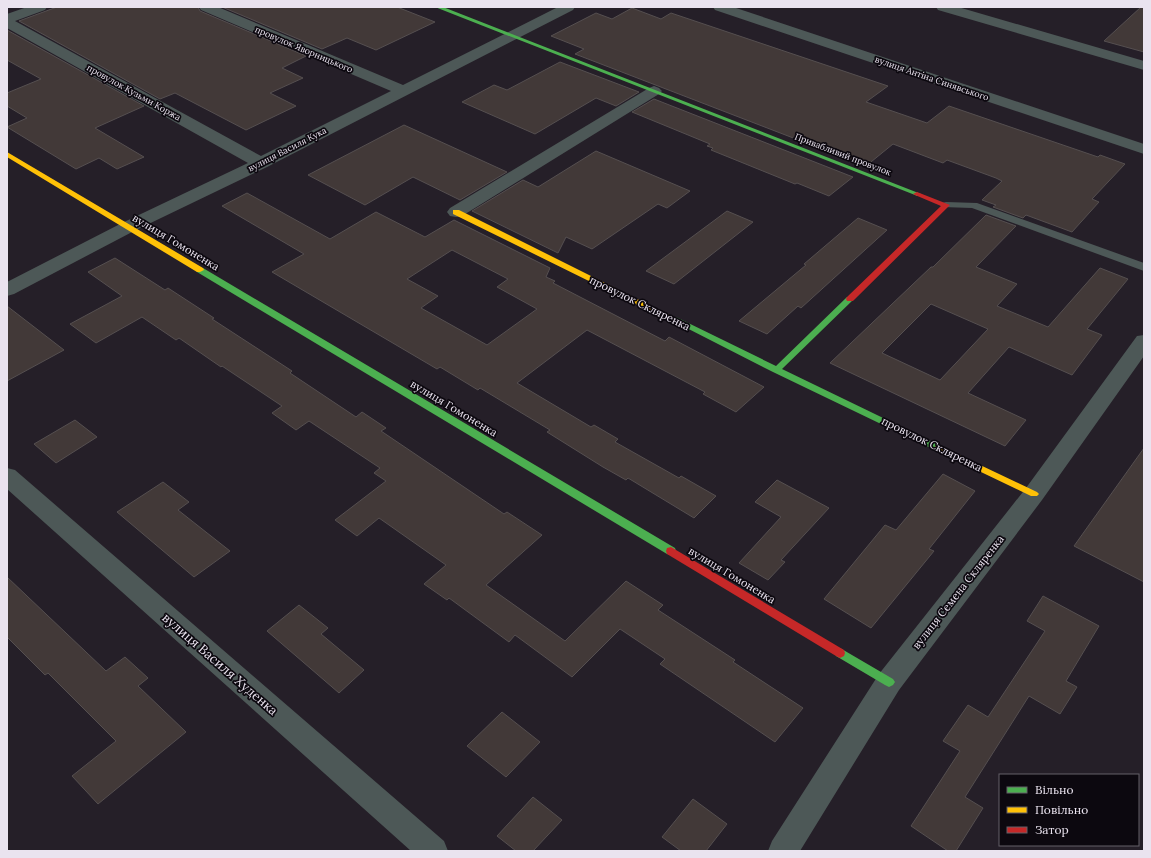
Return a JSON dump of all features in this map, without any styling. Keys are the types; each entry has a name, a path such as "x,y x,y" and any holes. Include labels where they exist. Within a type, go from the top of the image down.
{"street":[{"path":"7,19 40,7"},
{"name":"провулок Яворницького","path":"206,7 401,90"},
{"name":"Привабливий провулок","path":"438,7 946,205"},
{"name":"вулиця Василя Кука","path":"7,290 128,227 261,162 568,7"},
{"name":"вулиця Антіна Синявського","path":"720,7 1144,149"},
{"path":"943,7 1144,66"},
{"name":"провулок Кузьми Коржа","path":"7,22 261,162"},
{"name":"провулок Скляренка","path":"456,212 654,90"},
{"name":"вулиця Гомоненка","path":"7,154 888,682"},
{"path":"776,370 946,205"},
{"name":"провулок Скляренка","path":"456,212 776,370 1034,494"},
{"name":"вулиця Семена Скляренка","path":"783,851 888,682 1034,494 1144,341"},
{"name":"вулиця Василя Худенка","path":"7,476 433,851"}],"lane":[{"path":"946,205 973,205 1144,267"}],"building":[{"path":"57,7 198,7 200,11 306,56 282,68 303,78 270,93 296,106 246,130 175,93 160,99 19,21"},
{"path":"222,7 397,7 435,22 376,50 347,38 322,49"},
{"path":"1141,7 1144,7 1144,52 1104,41"},
{"path":"632,8 661,19 671,13 888,86 866,102 927,123 949,106 1098,157 1100,155 1125,164 1092,199 1099,202 1072,232 1026,215 1023,218 993,207 996,205 982,200 1002,181 996,178 947,160 943,163 893,144 866,166 575,54 584,49 551,36 596,13 612,19"},
{"path":"7,30 144,106 95,128 144,157 117,169 99,158 76,169 7,127 27,118 7,106 7,93 41,79 7,60"},
{"path":"560,62 639,92 616,106 596,98 535,134 462,102 494,85 507,90"},
{"path":"654,99 853,177 829,196 797,183 795,184 711,150 713,148 707,146 710,144 632,112"},
{"path":"404,125 507,172 460,200 413,177 365,205 308,175"},
{"path":"596,151 690,191 667,208 658,204 592,249 566,237 558,253 472,211 523,180 538,187"},
{"path":"247,193 330,239 376,212 425,237 454,220 550,268 546,277 555,281 553,283 665,341 669,337 764,387 736,412 703,394 705,392 587,330 517,383 591,427 594,425 618,439 615,442 679,478 681,476 716,496 694,518 628,478 626,480 603,467 547,432 550,430 480,388 478,390 440,367 437,369 272,272 304,254 222,206","holes":["452,250 508,279 497,287 537,309 487,345 421,308 438,296 407,279"]},
{"path":"727,211 753,222 674,284 646,271"},
{"path":"986,215 1016,226 976,267 1017,284 997,306 1048,327 1100,268 1128,279 1087,329 1102,335 1072,375 1009,347 968,393 1026,420 1005,446 830,363 931,267 933,267","holes":["931,304 988,329 940,380 882,353"]},
{"path":"858,218 887,230 801,308 798,306 767,334 739,321 806,265 804,264"},
{"path":"115,258 165,290 168,288 214,318 212,319 292,371 290,373 356,417 362,412 386,428 381,431 504,514 507,512 542,535 486,585 565,641 626,581 663,605 658,610 735,660 733,662 803,708 775,742 660,664 665,659 620,629 572,677 515,635 509,642 449,598 447,600 424,584 446,565 379,518 357,536 335,520 386,481 374,473 380,468 309,421 296,430 272,413 282,406 179,338 176,340 142,317 96,343 70,324 122,296 88,272"},
{"path":"7,306 64,350 7,381"},
{"path":"75,420 97,437 56,463 34,444"},
{"path":"1144,448 1144,582 1074,546"},
{"path":"943,474 975,491 929,549 934,551 871,628 824,599 885,525 896,530"},
{"path":"777,480 829,508 781,560 785,562 768,580 739,563 781,517 755,502"},
{"path":"163,482 189,502 178,510 230,551 194,577 117,512"},
{"path":"7,577 106,671 125,657 148,678 138,686 186,732 98,804 72,776 116,741 48,673 45,675 7,637"},
{"path":"1043,596 1099,626 1066,681 1077,687 1060,714 1029,696 965,797 983,808 956,851 948,851 911,826 960,751 943,741 968,705 988,717 1045,631 1027,621"},
{"path":"299,605 328,628 321,634 364,670 339,693 267,631"},
{"path":"502,712 540,742 506,777 467,746"},
{"path":"533,797 562,820 533,851 516,851 497,836"},
{"path":"693,799 727,824 706,851 681,851 662,837"}],"traffic: fast":[{"path":"438,7 917,194"},
{"path":"200,270 671,551"},
{"path":"776,370 850,299"},
{"path":"675,320 938,448"},
{"path":"840,653 889,682"}],"traffic: slow":[{"path":"7,154 200,270"},
{"path":"456,212 675,320"},
{"path":"938,448 1034,494"}],"traffic: jam":[{"path":"850,299 946,205 917,194"},
{"path":"671,551 840,653"}]}
